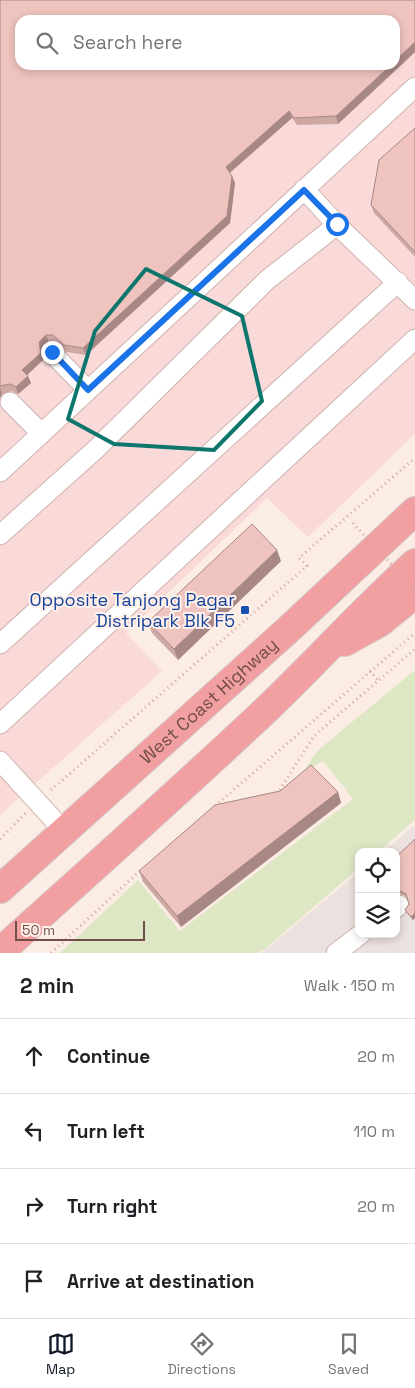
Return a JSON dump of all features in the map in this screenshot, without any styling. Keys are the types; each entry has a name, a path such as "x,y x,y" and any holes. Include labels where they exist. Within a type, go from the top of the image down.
{"highway":[{"name":"West Coast Highway","path":"0,888 290,628 415,510"},
{"path":"0,952 241,733 326,652 370,603 415,563"},
{"path":"326,652 379,623 415,594"},
{"path":"0,878 63,830"}],"lane":[{"path":"0,472 415,87"},
{"path":"304,190 415,300"},
{"path":"0,535 95,450 267,280 337,224"},
{"path":"0,644 398,282"},
{"path":"0,724 415,339"},
{"path":"52,352 88,390"},
{"path":"10,402 41,434"},
{"path":"0,761 63,830"},
{"path":"336,953 356,938"}],"path":[{"path":"0,839 37,803 306,566 299,558 415,458"},
{"path":"353,523 415,590"},
{"path":"210,810 415,634"},
{"path":"275,798 314,736 415,649"},
{"path":"370,671 378,680"},
{"path":"51,953 144,868"}],"highlighted area":[{"path":"146,269 242,316 262,401 214,450 114,444 68,419 95,331"}],"shaded area":[{"path":"0,0 415,0 415,434 308,537 267,498 126,633 162,671 0,815"},
{"path":"415,825 415,953 262,953 355,875 355,938 400,938 400,848 388,848"}],"green space":[{"path":"415,670 415,820 383,848 355,848 355,871 265,949 257,953 60,953 138,880 180,931 353,799 323,761 302,774 317,751"}],"building":[{"path":"0,0 415,0 415,42 400,56 400,15 15,15 15,70 386,70 336,116 294,118 289,111 226,167 232,176 227,216 83,348 64,345 53,335 46,335 39,342 41,353 22,370 28,376 16,387 10,384 0,386"},
{"path":"415,128 415,252 371,205 379,160"},
{"path":"252,524 277,550 174,649 148,622"},
{"path":"311,765 338,792 177,916 139,871 215,805 280,791"},
{"path":"415,839 415,913 411,917 405,910 409,904 406,894 400,891 400,853"}],"place":[{"name":"Opposite Tanjong Pagar Distripark Blk F5","path":"245,610"}],"route":[{"path":"52,352 88,390 304,190 337,224"}]}
